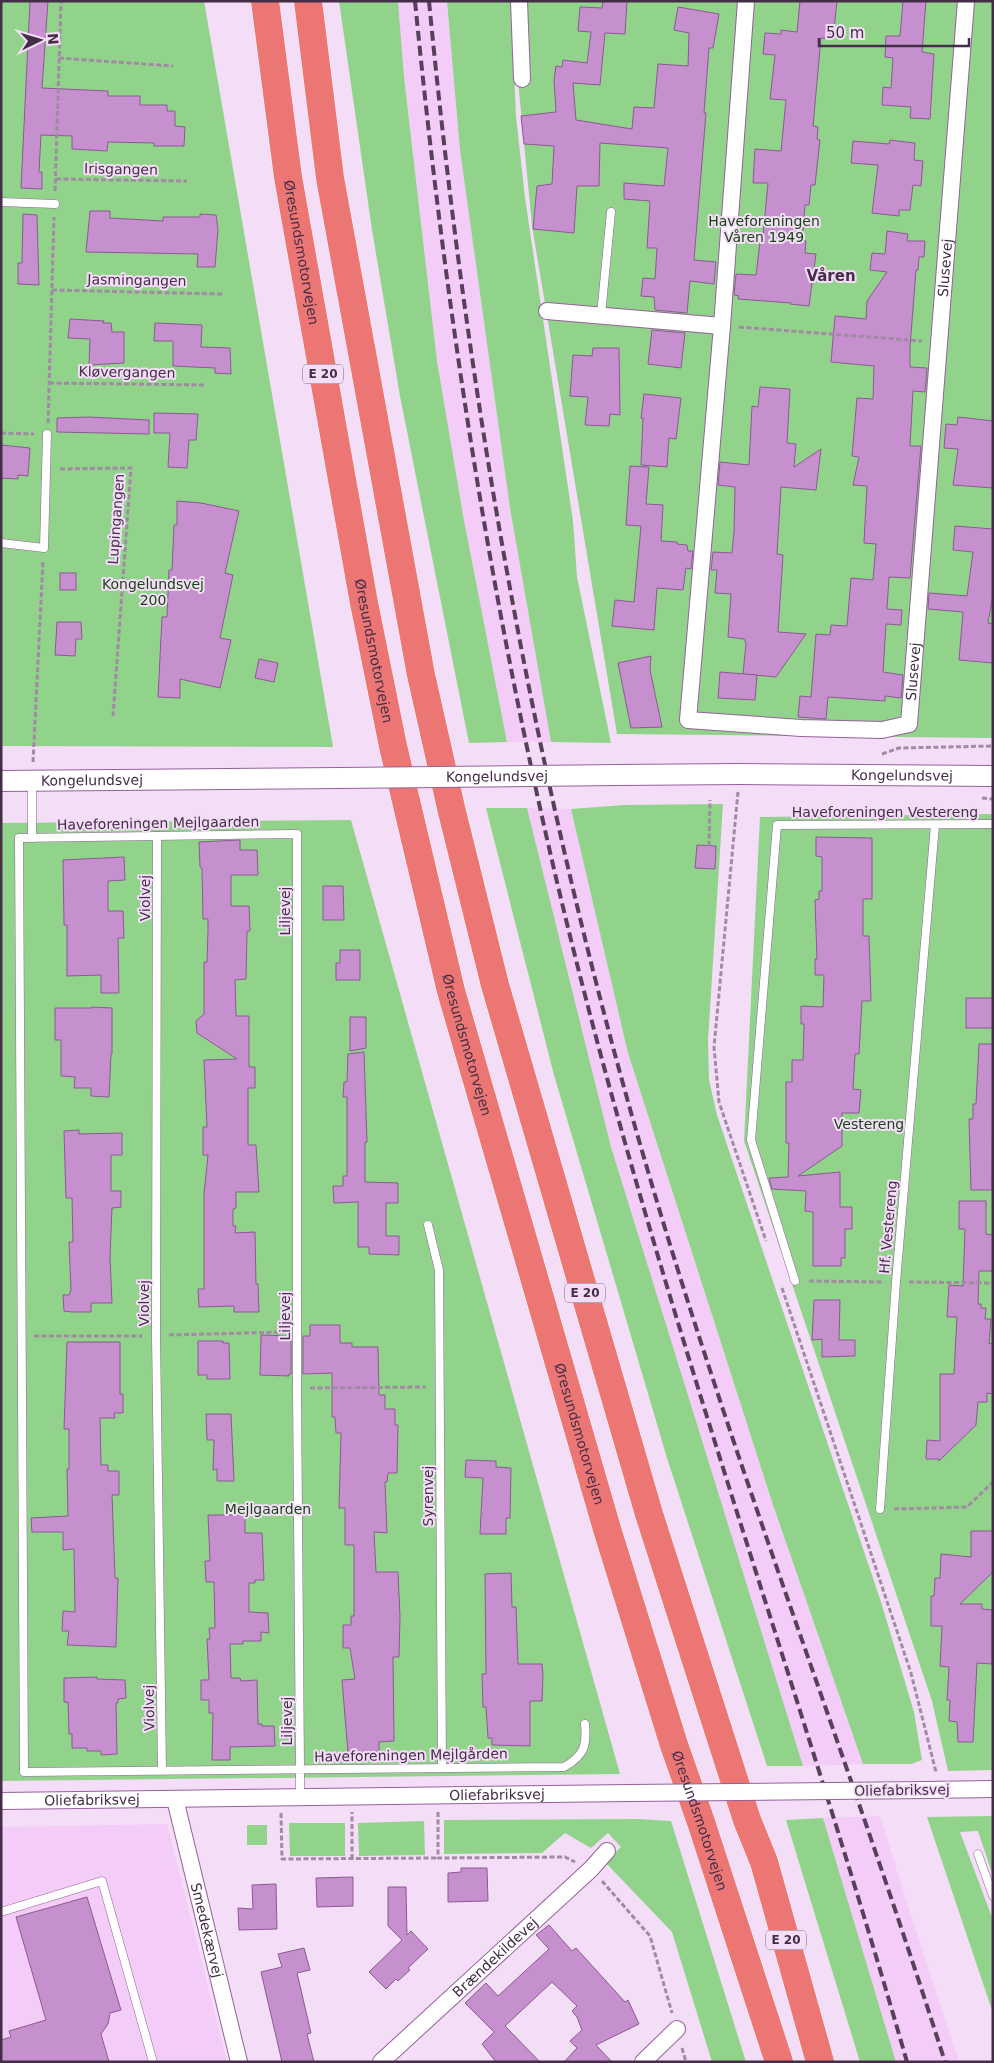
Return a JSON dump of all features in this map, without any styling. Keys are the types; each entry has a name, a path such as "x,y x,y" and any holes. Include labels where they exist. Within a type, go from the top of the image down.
{"highway":[{"name":"Øresundsmotorvejen","path":"265,1 288,177 364,603 410,818 451,991 607,1528 674,1745 779,2062"},
{"name":"E 20","path":"308,1 330,178 421,674 452,812 495,985 649,1514 748,1820 764,1862 820,2062"},
{"path":"674,1745 691,1822 761,2062"},
{"path":"764,1862 810,1976 836,2062"}],"street":[{"path":"519,1 522,79"},
{"path":"746,1 722,326 688,720 801,728 882,730 909,724"},
{"name":"Slusevej","path":"909,724 966,1"},
{"path":"546,311 722,326"},
{"name":"Kongelundsvej","path":"1,781 618,775 993,776"},
{"name":"Oliefabriksvej","path":"1,1801 993,1789"},
{"name":"Smedekærvej","path":"175,1799 239,2062"},
{"name":"Brændekildevej","path":"381,2062 591,1869 607,1851"},
{"path":"643,2062 677,2029"}],"lane":[{"path":"1,202 55,204"},
{"path":"601,315 611,212"},
{"path":"1,543 44,548 47,434"},
{"path":"32,781 32,838"},
{"name":"Haveforeningen Vestereng","path":"796,1281 750,1140 778,825 993,824"},
{"name":"Hf. Vestereng","path":"880,1509 897,1272 935,825"},
{"name":"Haveforeningen Mejlgaarden","path":"24,1772 19,838 297,834"},
{"name":"Liljevej","path":"297,834 297,1388 300,1798"},
{"name":"Violvej","path":"157,836 156,1336 162,1769"},
{"name":"Syrenvej","path":"428,1225 439,1270 442,1767"},
{"name":"Haveforeningen Mejlgården","path":"24,1772 162,1769 564,1767 578,1760 587,1742 585,1724"},
{"path":"978,1854 993,1896"},
{"path":"1,1912 102,1881 153,2062"}],"path":[{"path":"59,58 173,66"},
{"name":"Irisgangen","path":"56,179 187,181"},
{"name":"Jasmingangen","path":"52,290 222,294"},
{"path":"722,326 938,343"},
{"name":"Kløvergangen","path":"49,383 205,385"},
{"path":"1,433 47,434"},
{"name":"Lupingangen","path":"47,469 131,468 113,716"},
{"path":"32,781 44,548"},
{"path":"909,724 910,775"},
{"path":"854,775 882,754 900,748 993,746"},
{"path":"709,846 710,800"},
{"path":"297,1388 440,1386"},
{"path":"880,1509 967,1507 993,1482"},
{"path":"438,1795 438,1858"},
{"path":"352,1797 352,1859"},
{"path":"281,1798 282,1859 565,1857 591,1869 650,1936 686,2062"}],"shaded area":[{"path":"398,1 447,1 460,150 510,508 551,742 507,742 463,515 437,361 404,77"},
{"path":"527,808 571,809 628,1053 773,1505 863,1764 803,1766 611,1147"},
{"path":"880,1816 959,2062 896,2062 823,1818"},
{"path":"167,1824 227,2062 1,2062 1,1827"}],"green space":[{"name":"Kongelundsvej 200","path":"1,1 204,1 333,747 1,746"},
{"path":"339,1 398,1 404,77 437,361 463,515 507,742 469,743 400,396 372,230"},
{"name":"Haveforeningen Våren 1949","path":"447,1 993,1 993,738 617,734 532,226 511,8 516,116 525,198 573,521 577,577 611,743 551,742 510,508 460,150"},
{"path":"723,804 708,1040 709,1080 717,1115 881,1602 914,1712 922,1760 911,1764 863,1764 773,1505 628,1053 571,809 624,805"},
{"path":"486,808 527,808 611,1147 803,1766 767,1766 667,1458 554,1075"},
{"name":"Vestereng","path":"993,814 993,1770 948,1771 932,1701 744,1141 760,817"},
{"name":"Mejlgaarden","path":"351,820 620,1774 1,1781 1,823"},
{"path":"992,1816 993,1876 978,1831 960,1832 993,1920 993,2013 927,1817"},
{"path":"823,1818 896,2062 860,2062 786,1820"},
{"path":"637,1819 671,1821 746,2062 712,2062 672,1932 605,1862 621,1847 608,1833 591,1848 565,1833 542,1853 444,1854 444,1820"},
{"path":"424,1821 425,1855 359,1856 358,1823"},
{"path":"289,1823 345,1823 345,1856 290,1856"},
{"path":"247,1825 267,1825 267,1845 247,1845"}],"building":[{"path":"30,1 48,1 42,88 108,91 108,96 140,96 140,105 167,105 167,111 175,111 175,126 185,127 184,146 154,146 154,143 108,142 107,151 72,149 72,136 41,135 39,172 42,172 42,189 21,188"},
{"path":"603,1 627,1 625,34 605,33 600,85 573,83 576,120 632,129 634,107 654,108 658,64 688,66 689,33 674,30 678,7 719,14 713,48 709,48 704,113 706,113 694,260 716,262 714,284 690,281 687,313 655,310 654,297 641,296 643,278 655,279 657,248 647,248 650,201 624,199 624,183 664,186 668,148 600,143 599,186 577,186 574,233 533,229 537,186 552,184 554,146 524,144 521,116 556,112 554,80 556,66 562,67 563,60 587,63 591,32 578,31 580,7 602,8"},
{"path":"800,1 837,1 833,39 821,38 813,126 818,127 817,139 820,140 815,185 811,185 809,205 805,205 802,240 806,241 805,253 816,254 809,306 738,299 739,296 734,295 736,274 756,275 761,234 763,235 768,183 753,183 755,149 781,151 786,100 770,99 775,55 763,54 765,33 781,34 781,30 797,32"},
{"path":"903,1 926,1 922,52 934,54 930,119 910,118 911,107 882,105 883,87 891,88 893,58 885,57 886,36 900,36"},
{"path":"890,140 915,143 914,160 923,161 921,186 913,185 910,210 899,210 899,216 872,213 878,165 851,163 853,141 889,144"},
{"path":"90,211 110,211 110,218 163,221 163,217 200,217 200,214 216,215 218,229 215,267 197,267 198,254 86,252"},
{"path":"23,214 37,215 39,285 18,284 18,263 22,263"},
{"path":"887,231 908,234 907,241 925,241 924,257 919,257 918,270 916,270 910,347 910,367 927,368 925,392 913,391 910,446 921,446 910,578 889,577 887,609 902,610 901,625 886,624 883,672 903,675 901,698 885,696 885,701 828,697 826,719 798,717 800,696 811,697 816,634 830,635 831,625 847,626 851,578 873,580 876,544 864,543 867,486 853,485 859,457 852,456 857,398 873,399 874,366 831,362 835,316 866,319 867,301 887,272 870,270 872,253 885,254"},
{"path":"70,319 104,321 103,323 111,323 112,332 124,332 124,363 89,365 90,339 68,338"},
{"path":"155,323 202,325 201,347 230,348 231,374 215,373 215,368 173,366 173,341 154,341"},
{"path":"652,330 685,333 681,368 648,364"},
{"path":"593,348 619,348 620,415 610,414 609,426 585,425 588,397 570,396 573,355 592,356"},
{"path":"760,387 790,389 787,443 796,444 794,467 821,449 816,490 781,487 777,554 783,555 778,632 806,634 776,677 743,674 746,643 744,639 728,637 731,594 715,593 717,570 711,570 713,552 732,553 734,531 735,487 718,485 720,462 749,465 752,406 758,407"},
{"path":"644,394 681,398 676,439 669,438 667,467 641,465 643,418 641,418"},
{"path":"154,413 198,414 196,440 189,440 187,468 168,467 170,433 154,433"},
{"path":"89,417 149,420 149,434 57,432 57,418"},
{"path":"958,417 993,421 993,488 953,485 958,449 944,448 946,424 957,425"},
{"path":"1,445 30,448 28,476 18,475 18,479 1,478"},
{"path":"630,466 649,467 646,504 663,505 661,541 687,545 688,551 693,551 691,569 686,568 683,590 657,588 654,630 612,626 615,600 634,602 641,526 626,525"},
{"path":"177,501 201,503 239,511 225,573 233,575 220,638 231,640 220,688 180,679 180,698 158,697 162,617 167,617 169,570 172,570 174,525 177,525"},
{"path":"955,526 993,529 993,595 988,623 993,624 993,663 959,660 963,612 928,609 929,593 967,596 973,552 953,550"},
{"path":"60,573 76,573 76,590 60,590"},
{"path":"57,622 81,622 82,639 76,639 75,656 55,655"},
{"path":"651,656 650,670 662,727 631,728 618,663"},
{"path":"259,659 278,663 274,682 255,678"},
{"path":"720,672 757,675 755,700 718,698"},
{"path":"816,837 872,838 872,899 863,899 863,936 869,936 871,1001 862,1001 859,1054 855,1054 853,1089 861,1090 859,1113 842,1113 842,1146 798,1176 840,1172 840,1207 852,1207 852,1229 845,1229 845,1258 841,1258 841,1266 813,1266 813,1212 805,1211 806,1191 772,1189 769,1178 788,1177 789,1143 786,1143 786,1082 792,1082 792,1060 803,1060 804,1024 801,1024 801,1006 823,1007 824,975 815,975 815,959 817,959 815,900 819,899 819,891 822,891 822,857 816,856"},
{"path":"240,840 240,850 257,850 258,875 231,875 231,906 249,906 250,931 247,931 246,979 235,980 236,1016 249,1016 249,1067 255,1067 255,1088 248,1088 248,1145 256,1145 259,1192 236,1192 233,1226 236,1226 235,1233 255,1232 256,1284 258,1284 259,1312 234,1312 234,1306 199,1307 198,1289 204,1289 204,1194 208,1155 203,1155 203,1127 207,1127 204,1060 237,1059 197,1033 196,1021 204,1014 204,962 207,962 208,930 208,919 203,919 202,869 200,867 199,842"},
{"path":"697,845 716,846 715,869 695,868"},
{"path":"124,857 125,880 108,881 108,911 123,911 124,938 118,938 119,993 101,993 101,975 67,976 67,925 64,925 63,860"},
{"path":"323,886 343,886 344,920 323,920"},
{"path":"340,950 360,950 360,980 336,980 336,963 340,963"},
{"path":"966,998 993,998 993,1028 966,1028"},
{"path":"55,1008 112,1008 112,1054 109,1097 91,1096 91,1088 74,1088 75,1077 61,1076 61,1040 55,1040"},
{"path":"350,1017 366,1017 366,1048 350,1051"},
{"path":"979,1044 993,1044 992,1190 971,1190 969,1119 973,1119 973,1104 976,1104"},
{"path":"364,1052 367,1142 365,1142 365,1182 398,1183 398,1203 386,1203 386,1236 399,1236 399,1255 369,1254 369,1247 358,1247 358,1202 334,1203 333,1186 343,1186 343,1176 347,1176 347,1097 343,1097 344,1082 347,1082 348,1054"},
{"path":"79,1130 79,1134 122,1133 122,1155 111,1155 111,1191 121,1191 121,1207 112,1208 110,1257 112,1303 91,1303 91,1312 64,1311 63,1295 69,1295 71,1290 69,1242 73,1242 72,1198 66,1198 64,1131"},
{"path":"959,1201 986,1201 986,1234 993,1235 993,1271 979,1271 978,1304 981,1304 981,1308 986,1308 985,1319 991,1319 989,1344 993,1343 993,1394 987,1393 987,1402 978,1402 976,1425 939,1461 939,1459 926,1459 927,1440 940,1441 940,1374 954,1374 957,1317 947,1317 949,1285 963,1286 965,1229 959,1229"},
{"path":"814,1300 840,1300 839,1340 855,1340 855,1356 822,1357 822,1339 812,1340"},
{"path":"310,1325 340,1325 340,1343 352,1343 352,1347 378,1347 379,1395 385,1395 385,1409 395,1409 395,1425 398,1425 397,1473 388,1473 387,1482 385,1482 387,1533 374,1532 376,1572 398,1572 400,1617 399,1657 393,1657 394,1741 379,1742 379,1752 348,1753 342,1680 355,1679 350,1648 343,1648 343,1625 351,1625 351,1616 354,1616 354,1545 345,1545 345,1508 339,1508 341,1433 336,1433 335,1417 332,1417 332,1373 303,1374 303,1336 310,1336"},
{"path":"261,1335 291,1336 291,1374 289,1376 260,1375"},
{"path":"198,1341 223,1341 223,1343 229,1343 230,1379 207,1379 207,1375 198,1375"},
{"path":"67,1342 120,1342 120,1394 123,1394 123,1413 114,1413 115,1418 100,1418 101,1465 108,1465 108,1471 119,1471 119,1495 112,1495 115,1578 118,1578 116,1647 67,1645 69,1631 62,1631 63,1611 75,1612 74,1549 63,1550 63,1532 32,1532 31,1518 68,1516 67,1469 69,1469 69,1429 64,1429"},
{"path":"206,1414 231,1414 234,1481 217,1481 217,1469 213,1470 214,1440 207,1440"},
{"path":"466,1460 496,1461 496,1467 511,1468 510,1518 506,1518 506,1534 480,1534 483,1478 465,1477"},
{"path":"208,1515 245,1515 245,1533 262,1533 264,1580 255,1580 255,1583 249,1583 249,1612 268,1613 269,1633 261,1632 261,1641 243,1641 243,1644 230,1644 231,1678 240,1678 241,1681 257,1680 258,1724 274,1726 275,1746 230,1747 230,1760 212,1760 213,1713 209,1713 209,1700 201,1700 201,1680 209,1680 207,1639 210,1639 209,1628 215,1628 214,1582 206,1582 205,1561 210,1561"},
{"path":"971,1531 993,1531 993,1572 960,1604 982,1604 982,1609 992,1610 992,1664 977,1663 973,1742 958,1742 957,1722 949,1721 950,1700 947,1700 949,1667 940,1666 942,1626 931,1626 931,1596 934,1596 935,1578 940,1578 941,1554 971,1557"},
{"path":"511,1573 512,1607 516,1607 518,1664 542,1664 542,1701 530,1701 530,1746 492,1745 492,1738 488,1738 486,1707 483,1707 482,1674 486,1674 485,1574"},
{"path":"97,1677 97,1679 125,1680 126,1698 118,1699 118,1703 116,1703 117,1754 101,1755 101,1751 87,1751 87,1748 72,1748 72,1734 69,1734 68,1702 64,1702 64,1678"},
{"path":"461,1868 487,1868 488,1901 448,1902 448,1873 461,1872"},
{"path":"353,1877 353,1906 317,1907 316,1878"},
{"path":"276,1884 277,1929 239,1930 238,1908 253,1909 252,1885"},
{"path":"388,1887 406,1887 407,1935 411,1931 428,1949 408,1968 410,1970 398,1981 396,1979 386,1989 369,1972 402,1940 388,1926"},
{"path":"87,1897 121,2010 110,2013 108,2024 101,2034 109,2062 1,2062 1,2040 11,2037 9,2031 46,2020 16,1917"},
{"path":"549,1925 572,1951 576,1948 625,2002 628,2000 639,2024 596,2045 612,2062 564,2062 577,2048 570,2041 582,2030 577,2017 572,2011 577,2006 552,1982 505,2026 540,2062 496,2062 482,2044 494,2032 465,2003 486,1983 498,1996 549,1949 536,1935"},
{"path":"304,1948 310,1970 297,1973 311,2033 307,2034 314,2062 282,2062 261,1972 282,1967 278,1954"}],"railway":[{"path":"415,1 444,253 461,379 481,504 503,628 556,876 586,999 622,1133 661,1266 827,1796 907,2062"},
{"path":"429,1 463,296 510,590 571,880 607,1025 647,1168 717,1392 871,1838 945,2062"}],"district":[{"name":"Våren","path":"831,276"}]}
